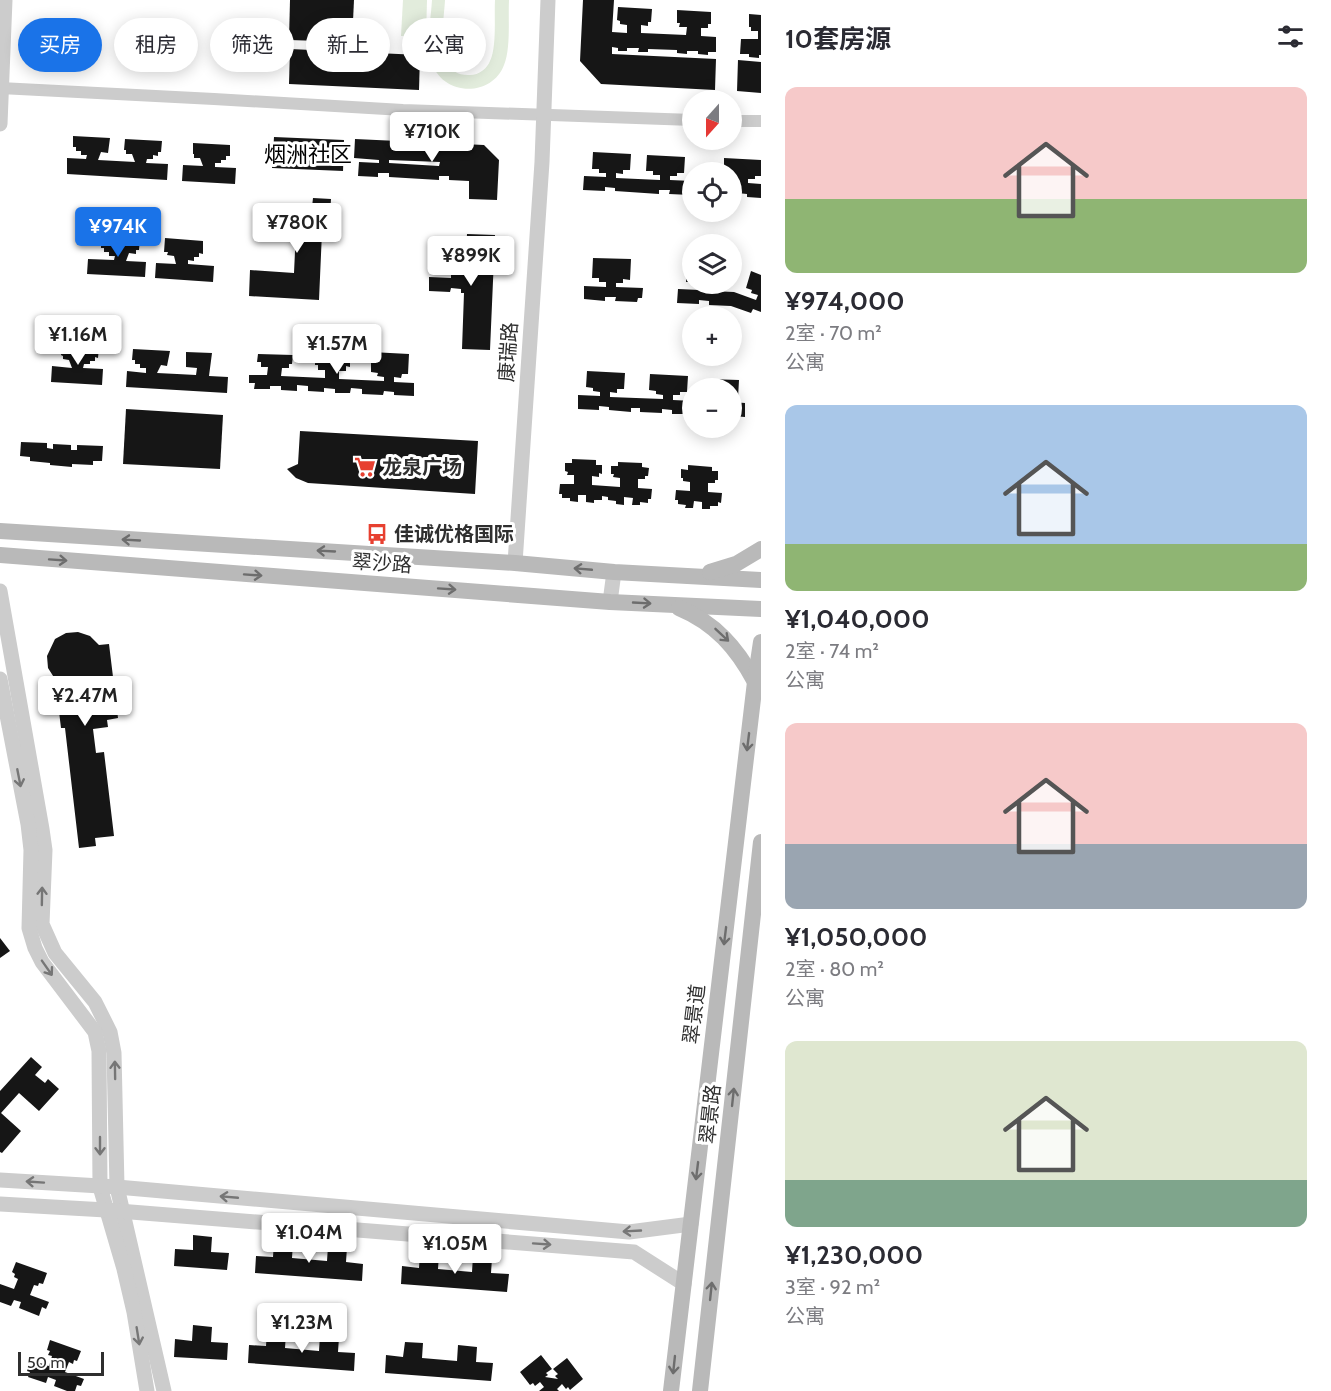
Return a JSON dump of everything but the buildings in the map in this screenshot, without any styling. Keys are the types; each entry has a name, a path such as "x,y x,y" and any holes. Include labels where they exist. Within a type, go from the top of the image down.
{"main road":[{"name":"翠沙路","path":"0,531 761,580"},
{"path":"684,576 719,570 736,564 761,549"},
{"name":"翠沙路","path":"0,555 610,602 761,609"},
{"path":"673,605 694,614 713,627 730,643 755,682"},
{"name":"翠景道","path":"671,1391 761,642"},
{"name":"翠景路","path":"700,1391 761,842"}],"street":[{"path":"0,124 5,0"},
{"name":"康瑞路","path":"515,563 544,116 548,0"},
{"path":"1,88 403,110 682,120"},
{"path":"742,121 761,121"},
{"path":"610,602 614,572"},
{"path":"0,591 31,850 29,928 42,962 95,1032 99,1052 100,1187 124,1269 147,1391"},
{"path":"0,679 20,743 45,850 42,924 55,953 95,1002 110,1032 114,1053 117,1187 164,1391"},
{"path":"0,1180 117,1187 629,1232 690,1224"},
{"path":"0,1204 106,1210 634,1252 684,1284"}],"green space":[{"path":"403,0 427,0 427,18 402,18"},
{"path":"432,0 445,0 444,18 430,18"},
{"path":"495,0 509,0 506,58 498,76 478,88 466,89 444,81 436,72 472,75 486,72 494,40"}],"place":[{"name":"龙泉广场","path":"365,467"},
{"name":"佳诚优格国际","path":"377,534"}],"district":[{"name":"烟洲社区","path":"308,154"}]}
